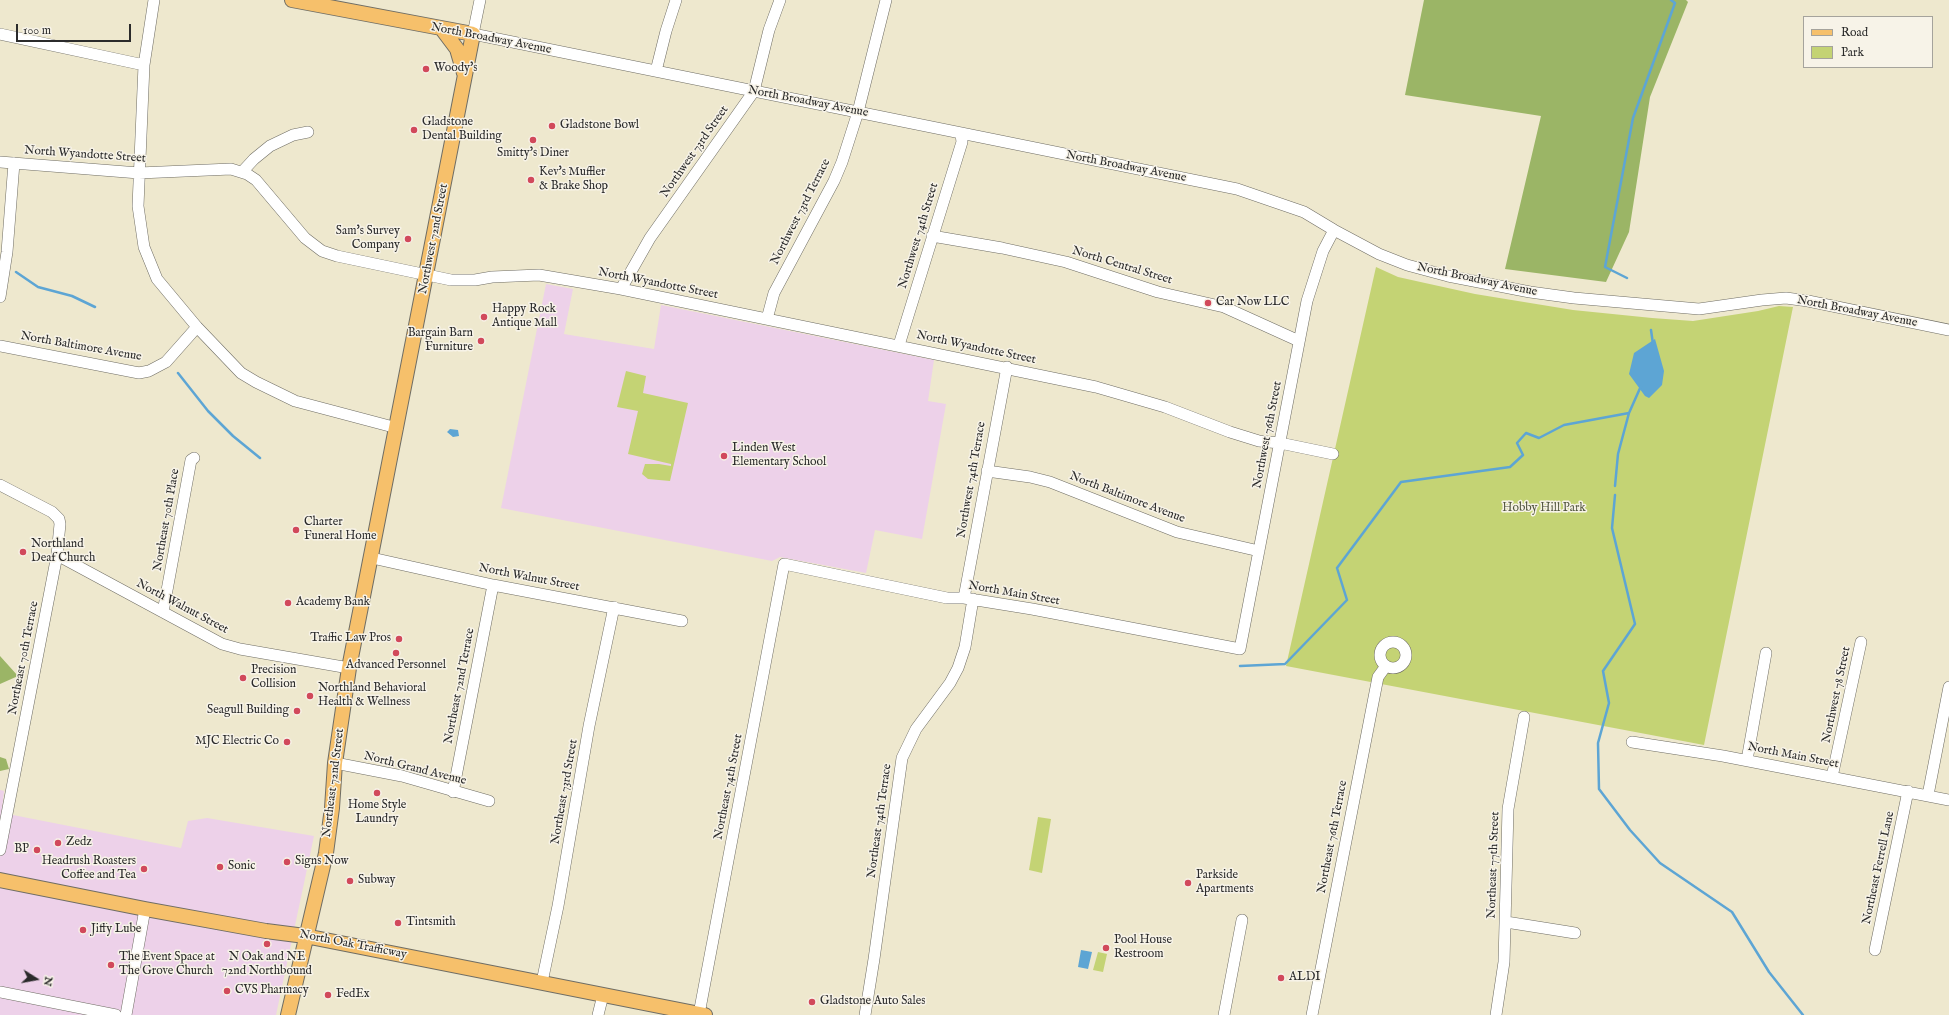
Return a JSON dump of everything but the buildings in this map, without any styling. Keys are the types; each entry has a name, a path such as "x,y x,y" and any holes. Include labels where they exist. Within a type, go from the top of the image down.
{"main road":[{"name":"North Broadway Avenue","path":"298,1 473,34"},
{"path":"442,29 457,49 465,76"},
{"name":"Northwest 72nd Street","path":"387,478 473,34"},
{"name":"Northeast 72nd Street","path":"288,1015 305,936 326,853 332,808 335,763 349,668 387,478"},
{"name":"North Oak Trafficway","path":"0,880 145,909 266,931 305,936 702,1014"}],"street":[{"path":"154,0 144,65 138,206 140,229 150,263 157,279 197,327 242,373 271,391 295,402 397,428"},
{"name":"Northwest 72nd Street","path":"473,34 480,0"},
{"path":"656,71 666,31 676,0"},
{"name":"Northwest 73rd Street","path":"621,289 650,238 754,91 769,30 780,0"},
{"name":"Northwest 73rd Terrace","path":"767,319 774,293 834,181 842,162 858,112 886,0"},
{"path":"0,34 144,65"},
{"name":"North Broadway Avenue","path":"473,34 1237,190 1304,212 1379,254 1407,265 1448,276 1530,292 1591,301 1699,309 1786,298 1808,301 1949,330"},
{"path":"242,172 254,159 270,146 293,135 308,132"},
{"name":"Northwest 74th Street","path":"899,345 962,142 960,134"},
{"name":"North Wyandotte Street","path":"0,162 139,173 226,168 242,172 256,180 305,238 322,250 336,256 427,275 463,280 539,275 621,289 1007,367 1096,387 1165,407 1259,441 1280,443 1333,454"},
{"path":"0,297 6,252 14,163"},
{"name":"Northwest 76th Street","path":"1240,649 1299,341 1312,281 1323,251 1334,230"},
{"name":"North Central Street","path":"932,236 1002,248 1066,262 1158,292 1224,307 1299,341"},
{"name":"North Baltimore Avenue","path":"0,346 139,372 153,370 166,362 197,327"},
{"name":"Northwest 74th Terrace","path":"969,599 986,471 1007,367"},
{"name":"Northeast 70th Place","path":"163,612 191,460 194,458"},
{"name":"North Baltimore Avenue","path":"986,471 1030,477 1050,482 1177,532 1259,551"},
{"name":"Northeast 70th Terrace","path":"0,485 52,512 60,524 57,555 0,850"},
{"name":"North Walnut Street","path":"57,555 213,640 231,647 349,668"},
{"name":"North Walnut Street","path":"372,558 493,585 682,621"},
{"name":"North Main Street","path":"784,564 947,598 969,599 1240,649"},
{"name":"Northeast 74th Street","path":"702,1014 784,564"},
{"name":"Northeast 72nd Terrace","path":"453,792 493,585"},
{"name":"Northeast 74th Terrace","path":"865,1015 902,758 907,743 950,682 958,668 965,647 969,599"},
{"name":"Northeast 73rd Street","path":"542,982 558,906 589,726 614,607"},
{"name":"Northwest 78 Street","path":"1832,777 1862,642"},
{"path":"1746,760 1766,653"},
{"name":"Northeast 76th Terrace","path":"1312,1015 1378,677 1386,666"},
{"path":"1928,795 1949,687"},
{"name":"Northeast 77th Street","path":"1496,1015 1502,983 1506,922 1508,809 1524,717"},
{"name":"North Main Street","path":"1632,742 1746,760 1949,800"},
{"name":"North Grand Avenue","path":"335,763 402,776 453,792 489,801"},
{"name":"Northeast Ferrell Lane","path":"1874,950 1908,791"},
{"path":"126,1015 145,909"},
{"path":"1224,1015 1242,920"},
{"path":"1506,922 1575,933"},
{"path":"0,992 116,1015"},
{"path":"598,1015 603,995"}],"shaded area":[{"name":"Linden West Elementary School","path":"546,284 573,289 564,334 654,349 661,305 934,360 928,401 946,404 922,539 875,530 866,573 780,557 772,561 501,508"},
{"path":"0,790 4,791 2,810 13,815 181,848 188,821 207,818 314,836 276,1015 0,1015"}],"green space":[{"path":"1424,0 1686,0 1688,2 1650,97 1629,232 1606,282 1505,269 1541,116 1405,95"},
{"name":"Hobby Hill Park","path":"1376,267 1398,277 1475,294 1573,310 1652,318 1693,321 1758,311 1779,306 1793,307 1704,745 1286,666"},
{"path":"626,371 646,376 643,393 688,403 670,481 648,479 642,474 645,464 671,466 671,464 628,454 638,411 617,407"},
{"path":"0,656 18,676 0,684"},
{"path":"0,757 6,759 9,769 0,771"},
{"path":"1038,817 1051,819 1042,873 1029,870"},
{"path":"1098,952 1107,954 1103,972 1093,970"}],"water":[{"path":"1655,339 1664,371 1662,385 1649,398 1645,396 1629,374 1634,353"},
{"path":"450,429 458,430 459,436 453,437 447,432"},
{"path":"1081,950 1092,952 1088,969 1078,967"}],"waterway":[{"path":"1627,278 1605,267 1633,118 1675,3 1671,0"},
{"path":"16,272 38,287 72,296 95,307"},
{"path":"1651,330 1653,344"},
{"path":"178,373 208,411 233,436 260,458"},
{"path":"1240,666 1285,664 1347,600 1337,568 1401,482 1510,467 1523,455 1517,443 1526,433 1539,438 1564,425 1629,413 1641,386"},
{"path":"1615,486 1618,454 1629,413"},
{"path":"1615,495 1612,528 1635,624 1603,671 1609,703 1598,743 1599,789 1630,830 1660,863 1732,912 1769,972 1803,1015"}],"place":[{"name":"Woody's","path":"426,69"},
{"name":"Gladstone Bowl","path":"552,126"},
{"name":"Gladstone Dental Building","path":"414,130"},
{"name":"Smitty's Diner","path":"533,140"},
{"name":"Kev's Muffler & Brake Shop","path":"531,180"},
{"name":"Sam's Survey Company","path":"408,239"},
{"name":"Car Now LLC","path":"1208,303"},
{"name":"Happy Rock Antique Mall","path":"484,317"},
{"name":"Bargain Barn Furniture","path":"481,341"},
{"name":"Linden West Elementary School","path":"724,456"},
{"name":"Charter Funeral Home","path":"296,530"},
{"name":"Northland Deaf Church","path":"23,552"},
{"name":"Academy Bank","path":"288,603"},
{"name":"Traffic Law Pros","path":"399,639"},
{"name":"Advanced Personnel","path":"396,653"},
{"name":"Precision Collision","path":"243,678"},
{"name":"Northland Behavioral Health & Wellness","path":"310,696"},
{"name":"Seagull Building","path":"297,711"},
{"name":"MJC Electric Co","path":"287,742"},
{"name":"Home Style Laundry","path":"377,793"},
{"name":"Zedz","path":"58,843"},
{"name":"BP","path":"37,850"},
{"name":"Signs Now","path":"287,862"},
{"name":"Sonic","path":"220,867"},
{"name":"Headrush Roasters Coffee and Tea","path":"144,869"},
{"name":"Subway","path":"350,881"},
{"name":"Parkside Apartments","path":"1188,883"},
{"name":"Tintsmith","path":"398,923"},
{"name":"Jiffy Lube","path":"83,930"},
{"name":"N Oak and NE 72nd Northbound","path":"267,944"},
{"name":"Pool House Restroom","path":"1106,948"},
{"name":"The Event Space at The Grove Church","path":"111,965"},
{"name":"ALDI","path":"1281,978"},
{"name":"CVS Pharmacy","path":"227,991"},
{"name":"FedEx","path":"328,995"},
{"name":"Gladstone Auto Sales","path":"812,1002"}]}
